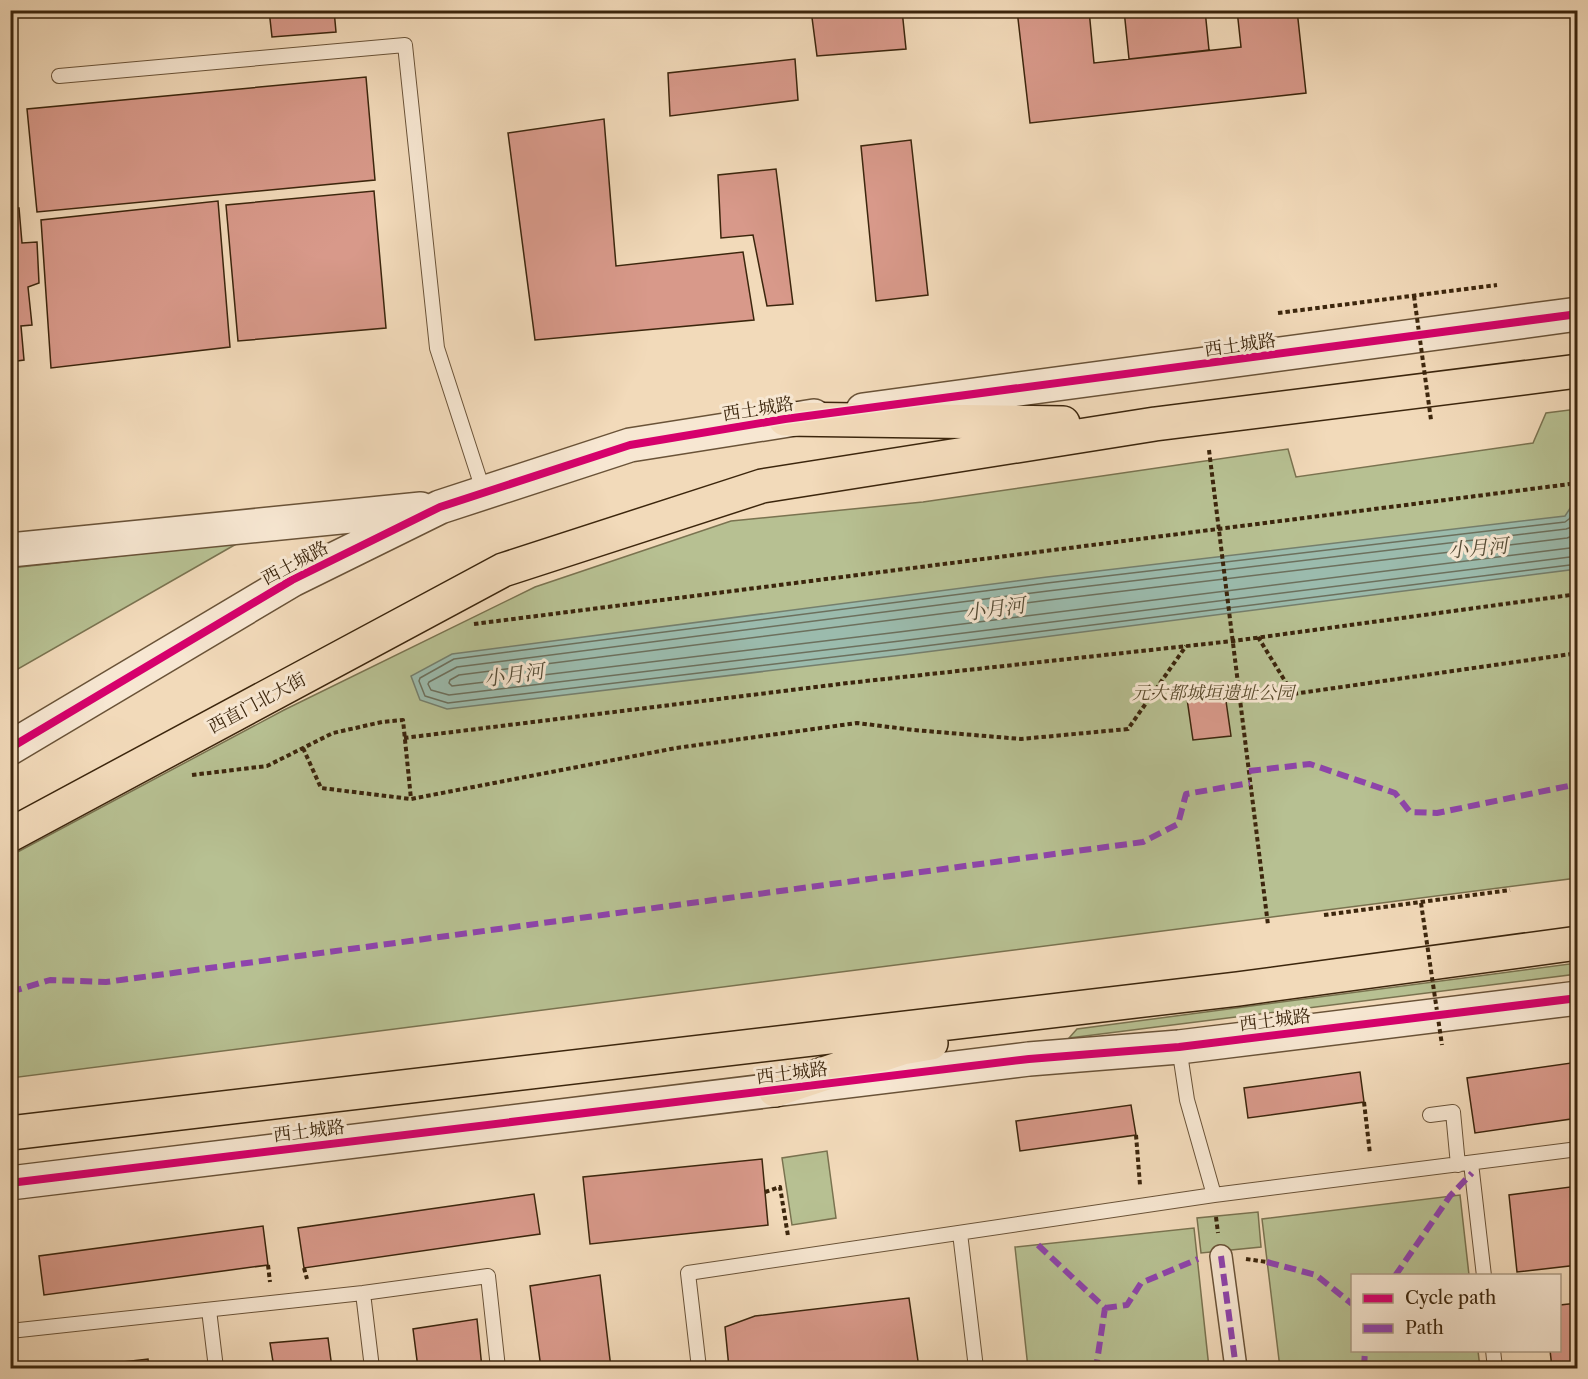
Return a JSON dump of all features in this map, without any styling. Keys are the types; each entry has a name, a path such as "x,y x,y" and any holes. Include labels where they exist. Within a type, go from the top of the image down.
{"highway":[{"path":"785,419 1155,424 1578,371"},
{"name":"西直门北大街","path":"10,836 503,570 762,486 1155,424"},
{"name":"西土城路","path":"10,1132 1238,989 1578,943"},
{"path":"775,1090 902,1048 1238,989"}],"street":[{"name":"西土城路","path":"10,748 292,580 441,507 630,446 785,419 1578,314"},
{"path":"10,550 441,507"},
{"name":"西土城路","path":"10,1183 1029,1059 1179,1047 1578,998"},
{"path":"1221,1256 1236,1368"}],"lane":[{"path":"59,76 405,45 437,348 484,493"},
{"path":"1179,1047 1187,1100 1214,1195"},
{"path":"1430,1114 1453,1112 1465,1164 1484,1274"},
{"path":"699,1368 688,1273 1214,1195 1578,1149"},
{"path":"960,1233 976,1368"},
{"path":"10,1331 363,1293 488,1276 498,1368"},
{"path":"363,1293 372,1368"},
{"path":"209,1310 216,1368"},
{"path":"1493,1352 1495,1368"}],"path":[{"path":"1278,313 1497,285"},
{"path":"1414,296 1431,420"},
{"path":"1208,446 1268,926"},
{"path":"470,624 1578,483"},
{"path":"404,738 848,683 1233,641 1578,594"},
{"path":"1258,637 1293,694 1578,653"},
{"path":"303,748 321,788 411,799 676,748 857,723 1021,739 1128,729 1187,645"},
{"path":"191,775 267,766 333,733 382,722 403,720 411,799"},
{"path":"1324,915 1510,890"},
{"path":"1421,903 1442,1045"},
{"path":"1364,1102 1373,1175"},
{"path":"1136,1135 1142,1206"},
{"path":"765,1192 780,1187 791,1257"},
{"path":"1214,1195 1221,1256"}],"green space":[{"name":"元大都城垣遗址公园","path":"1577,409 1577,878 11,1078 10,856 284,710 535,587 731,521 923,502 1288,449 1296,477 1533,443 1546,413"},
{"path":"238,543 11,673 11,568"},
{"path":"1577,963 1577,974 1069,1038 1077,1029"},
{"path":"827,1151 836,1218 792,1225 782,1158"},
{"path":"1460,1195 1469,1274 1351,1274 1351,1352 1478,1352 1480,1368 1280,1368 1262,1219"},
{"path":"1258,1212 1261,1247 1201,1253 1197,1218"},
{"path":"1194,1228 1209,1368 1028,1368 1015,1247"}],"water":[{"name":"小月河","path":"1577,503 1577,569 902,655 447,709 420,700 411,676 452,654 1047,577 1565,516 1573,504"}],"building":[{"path":"269,10 334,10 336,32 272,37"},
{"path":"811,10 902,10 906,49 817,56"},
{"path":"1017,10 1089,10 1094,63 1241,47 1237,10 1297,10 1306,93 1030,123"},
{"path":"1124,10 1205,10 1209,50 1129,59"},
{"path":"795,59 798,100 670,116 668,73"},
{"path":"366,77 375,180 37,212 27,109"},
{"path":"604,119 616,266 743,252 754,320 535,340 508,133"},
{"path":"911,140 928,295 876,301 861,146"},
{"path":"776,169 793,304 767,306 753,235 721,238 718,175"},
{"path":"374,191 386,328 238,341 226,205"},
{"path":"218,201 230,347 51,368 41,220"},
{"path":"10,208 19,208 22,243 37,242 39,283 28,287 32,325 21,326 24,360 10,362"},
{"path":"1224,687 1231,736 1193,740 1186,692"},
{"path":"1578,1062 1578,1118 1475,1133 1467,1078"},
{"path":"1360,1072 1364,1102 1248,1118 1244,1088"},
{"path":"1131,1105 1136,1135 1020,1151 1016,1121"},
{"path":"762,1159 768,1225 590,1244 583,1177"},
{"path":"1578,1186 1578,1265 1517,1272 1509,1195"},
{"path":"534,1194 540,1234 304,1268 298,1228"},
{"path":"263,1226 268,1265 44,1295 39,1256"},
{"path":"600,1275 611,1368 541,1368 530,1286"},
{"path":"909,1298 919,1368 729,1368 725,1327 755,1316"},
{"path":"1578,1303 1578,1368 1552,1368 1550,1352 1561,1352 1561,1305"},
{"path":"477,1319 482,1368 418,1368 413,1329"},
{"path":"328,1338 332,1368 274,1368 270,1343"},
{"path":"148,1359 149,1368 88,1368 88,1366"}],"marked path":[{"path":"1249,771 1310,764 1395,793 1410,812 1437,813 1578,784"},
{"path":"10,992 50,980 106,982 1143,842 1178,824 1186,794 1250,783"},
{"path":"1396,1274 1450,1196 1472,1173"},
{"path":"1038,1245 1105,1308 1096,1368"},
{"path":"1221,1256 1236,1368"},
{"path":"1105,1308 1127,1305 1141,1283 1198,1259"},
{"path":"1267,1262 1316,1275 1351,1303"},
{"path":"1364,1368 1365,1352"}],"cycle path":[{"path":"10,748 292,580 440,507 630,445 785,419 1578,314"},
{"path":"10,1183 1029,1059 1179,1047 1578,998"}]}
